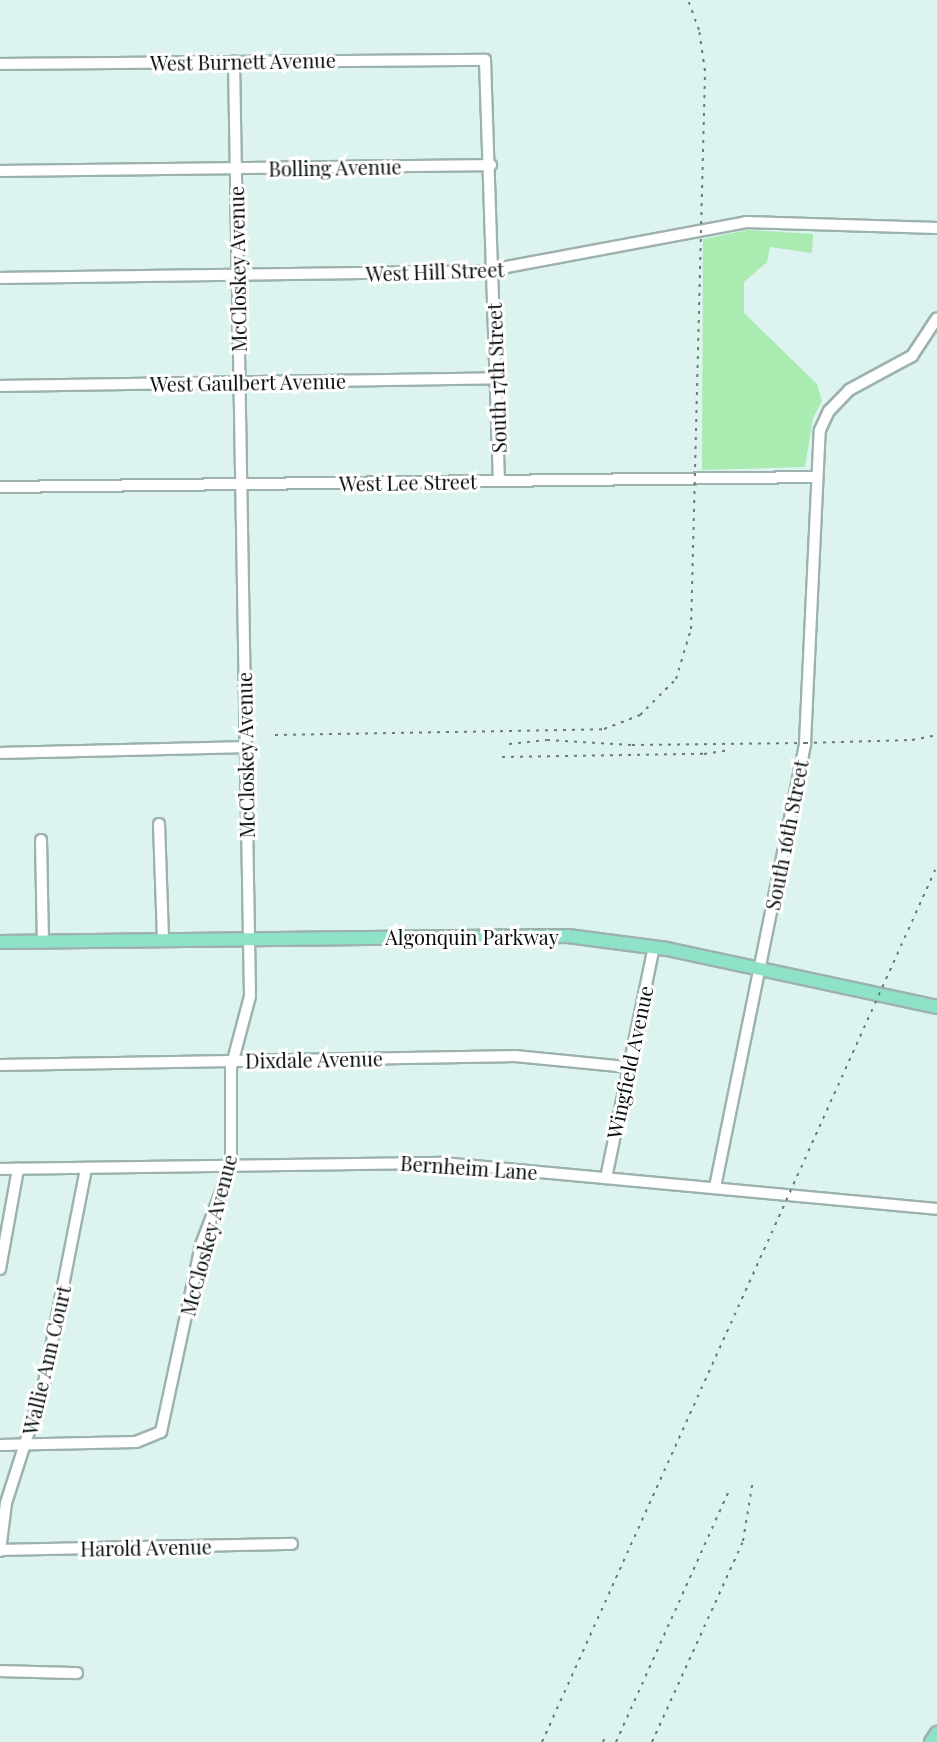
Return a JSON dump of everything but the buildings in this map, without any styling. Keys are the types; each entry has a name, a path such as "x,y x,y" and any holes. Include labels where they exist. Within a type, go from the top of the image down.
{"main road":[{"name":"Algonquin Parkway","path":"0,942 514,934 654,947 937,1007"},
{"path":"931,1742 937,1733"}],"street":[{"name":"West Burnett Avenue","path":"0,64 486,60"},
{"name":"South 17th Street","path":"486,60 494,270 498,481"},
{"name":"McCloskey Avenue","path":"26,1444 136,1443 158,1436 165,1423 201,1245 231,1166 232,1060 250,996 234,61"},
{"name":"Bolling Avenue","path":"0,171 490,165"},
{"name":"West Hill Street","path":"0,278 494,270 746,222 937,228"},
{"name":"South 16th Street","path":"715,1187 806,734 817,444 829,411 858,384 912,356 937,318"},
{"name":"West Gaulbert Avenue","path":"0,386 496,378"},
{"name":"West Lee Street","path":"0,487 815,477"},
{"path":"0,753 245,747"},
{"path":"159,824 163,939"},
{"path":"41,840 43,942"},
{"name":"Wingfield Avenue","path":"606,1178 654,947"},
{"name":"Dixdale Avenue","path":"0,1065 515,1056 628,1067"},
{"name":"Bernheim Lane","path":"0,1169 410,1162 715,1187 937,1209"},
{"name":"Wallie Ann Court","path":"0,1550 6,1503 42,1388 86,1168"},
{"path":"0,1269 18,1169"},
{"path":"0,1445 26,1444"},
{"name":"Harold Avenue","path":"0,1550 292,1544"},
{"path":"0,1671 77,1673"}],"green space":[{"path":"748,230 813,234 812,253 770,247 767,262 744,282 744,313 817,384 822,401 813,418 805,467 702,470 703,239"}],"railway":[{"path":"275,735 604,729 640,715 676,679 691,629 705,71 699,30 688,0"},
{"path":"509,744 547,740 632,745 805,743 912,740 937,735"},
{"path":"502,757 704,754 728,750"},
{"path":"542,1742 937,866"},
{"path":"652,1742 743,1541 753,1480"},
{"path":"616,1742 729,1490"},
{"path":"603,1742 605,1737"}]}
